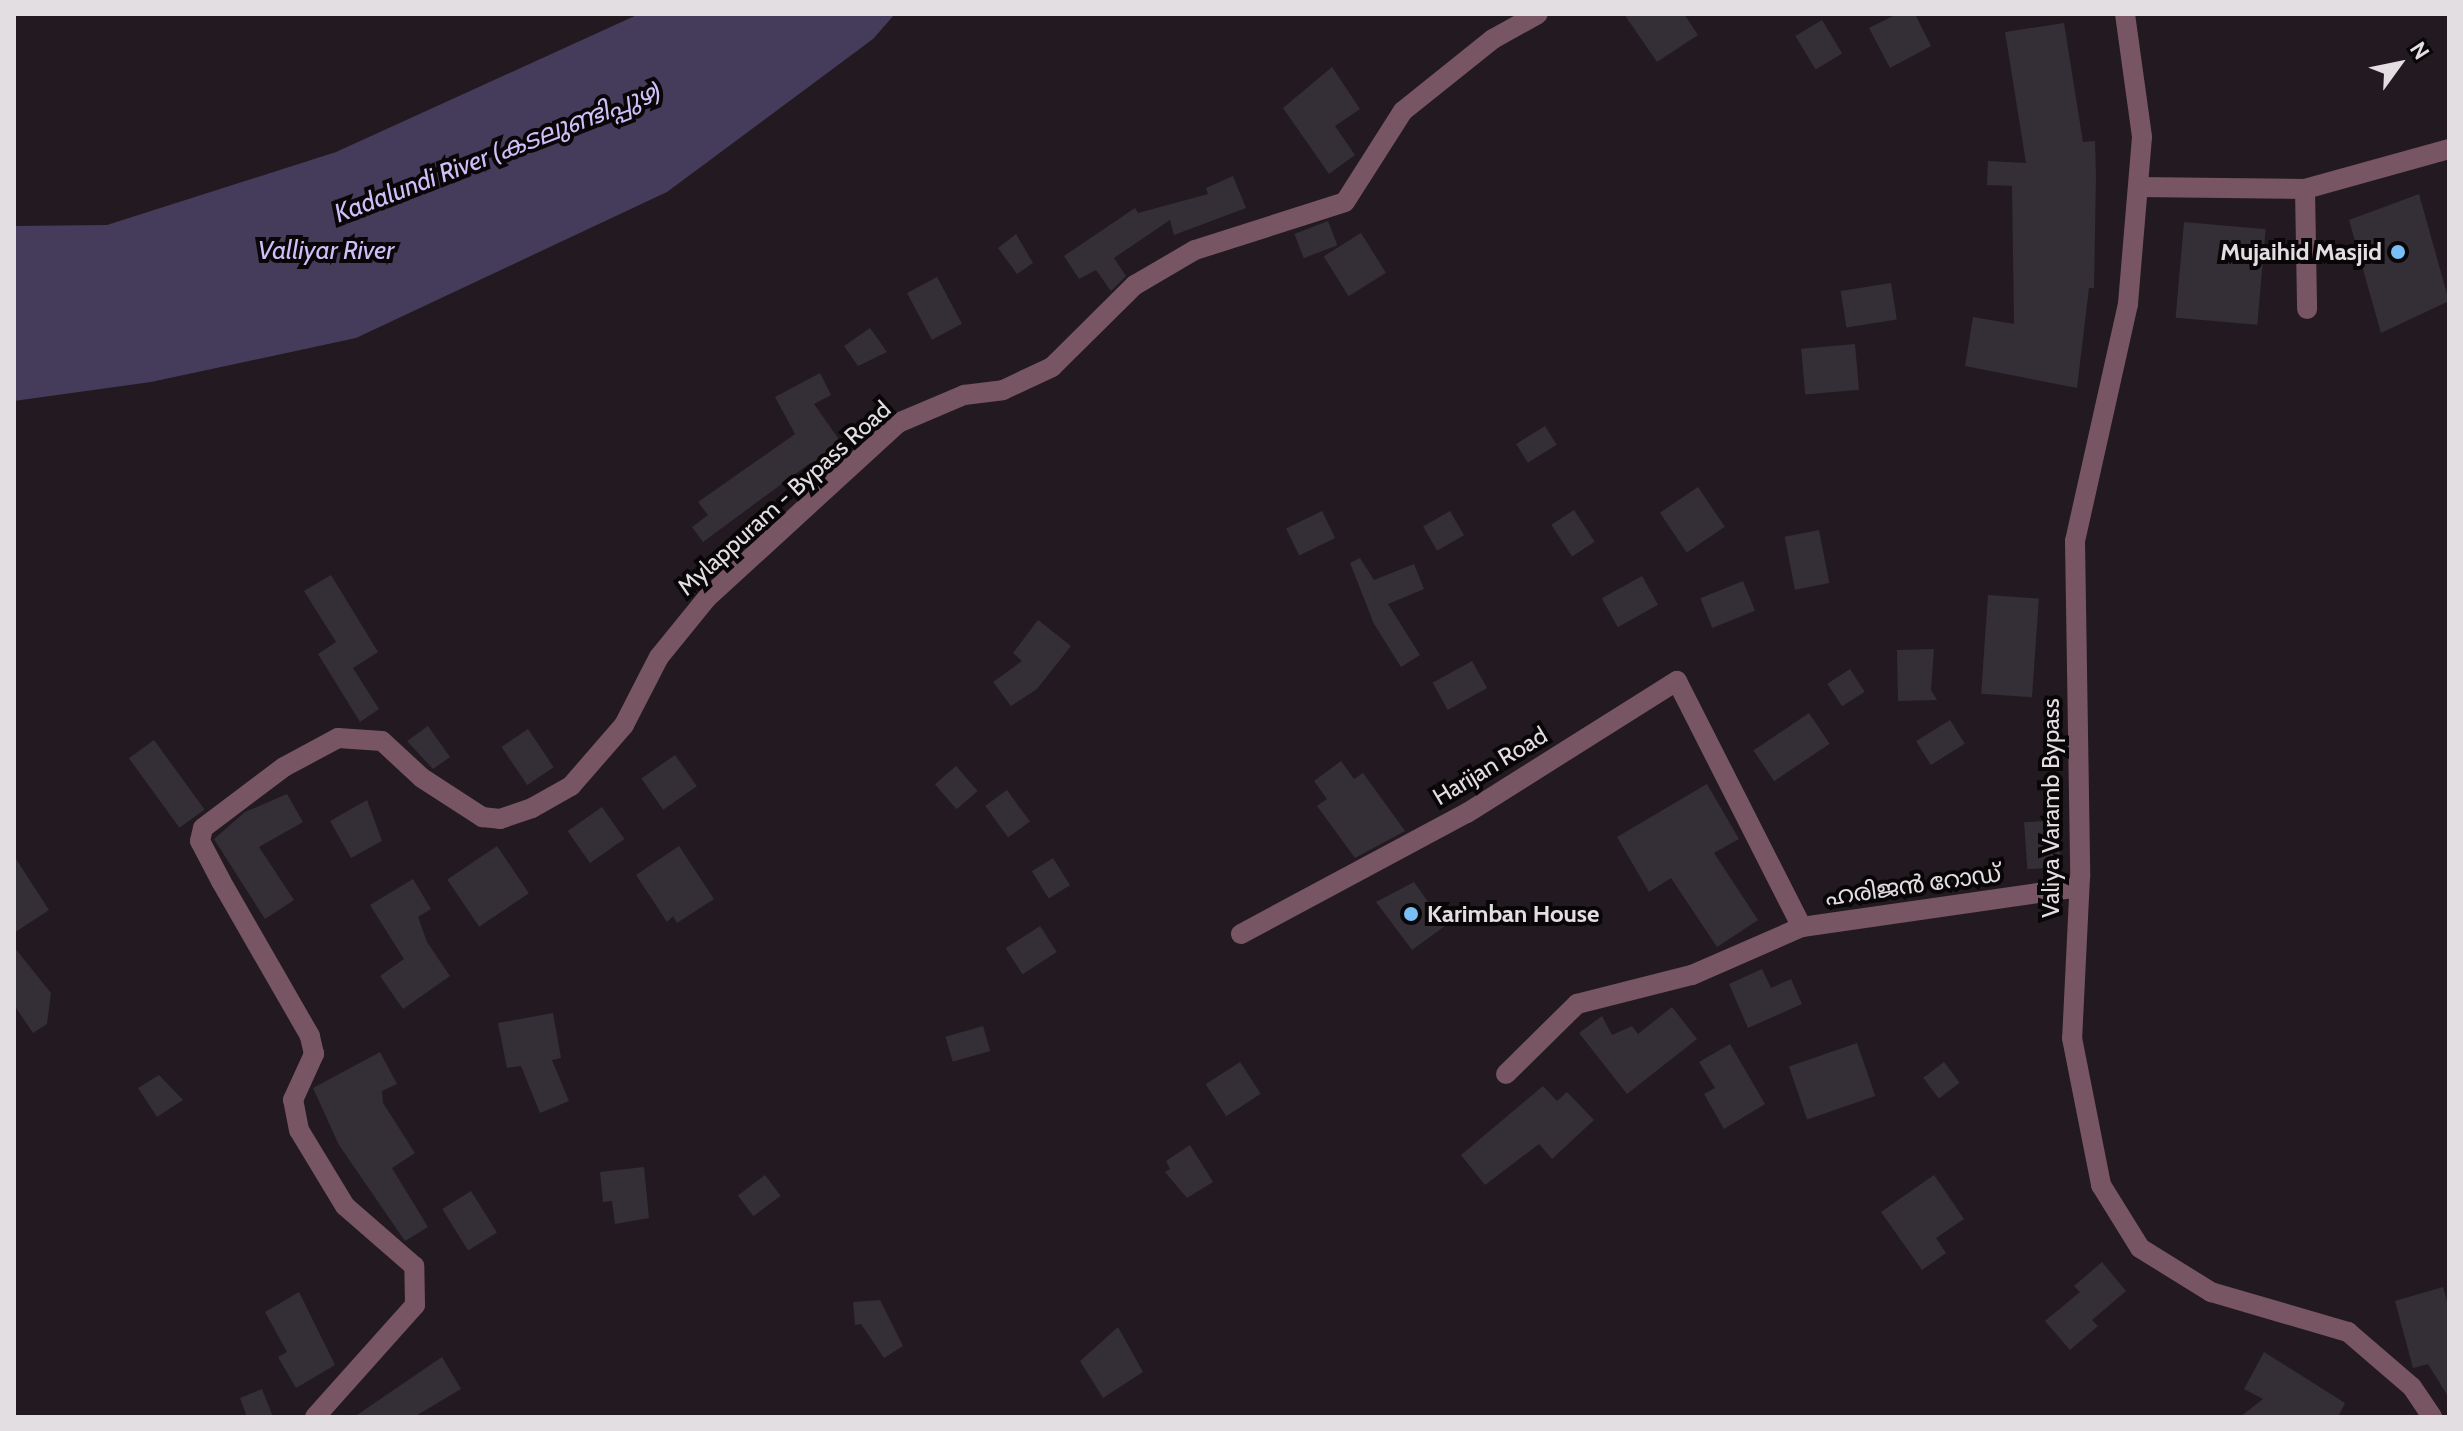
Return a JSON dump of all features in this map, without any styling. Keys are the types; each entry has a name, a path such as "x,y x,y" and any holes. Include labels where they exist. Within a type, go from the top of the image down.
{"street":[{"name":"Mylappuram - Bypass Road","path":"315,1417 415,1305 414,1266 345,1206 299,1130 293,1100 314,1054 310,1036 200,841 203,828 284,767 338,738 382,741 422,778 482,817 522,812 571,786 624,725 659,657 707,598 898,423 964,395 1003,390 1052,367 1135,285 1195,250 1345,202 1360,187 1403,111 1493,39 1538,14"},
{"name":"Valiya Varamb Bypass","path":"2125,14 2142,137 2128,304 2075,541 2079,887 2072,1038 2101,1185 2140,1248 2211,1292 2348,1332 2412,1387 2432,1417"},
{"path":"2138,187 2305,189 2449,149"},
{"path":"2305,189 2307,309"},
{"name":"Harijan Road","path":"1241,934 1467,813 1677,681 1719,768"},
{"name":"ഹരിജൻ റോഡ്","path":"1719,768 1802,927"},
{"name":"ഹരിജൻ റോഡ്","path":"1506,1074 1577,1004 1692,975 1802,927 2079,887"}],"water":[{"name":"Valliyar River","path":"639,14 895,14 873,39 667,192 356,338 151,382 14,401 14,226 107,225 336,152"}],"building":[{"path":"1624,14 1684,14 1698,35 1657,62"},
{"path":"1897,14 1915,14 1931,46 1890,68 1869,28"},
{"path":"1822,20 1842,53 1816,69 1795,36"},
{"path":"2064,23 2083,142 2095,141 2094,288 2089,288 2077,388 1965,366 1973,317 2014,324 2012,186 1987,185 1988,161 2026,163 2005,32"},
{"path":"1332,67 1360,109 1335,126 1355,155 1329,174 1283,108"},
{"path":"1233,176 1246,208 1174,235 1170,220 1114,258 1126,276 1111,291 1096,270 1079,279 1064,256 1135,208 1138,213 1208,194 1206,188"},
{"name":"Mujaihid Masjid","path":"2419,194 2449,301 2381,333 2349,220"},
{"path":"1328,221 1337,245 1304,258 1294,234"},
{"path":"2184,222 2266,229 2257,325 2176,318"},
{"path":"1361,233 1386,273 1349,296 1324,256"},
{"path":"1016,234 1033,263 1017,274 998,248"},
{"path":"937,277 962,324 932,340 907,293"},
{"path":"1891,283 1897,320 1846,328 1841,291"},
{"path":"870,328 887,352 858,366 844,346"},
{"path":"1855,344 1859,390 1805,395 1801,349"},
{"path":"820,373 831,395 814,404 845,448 814,469 810,463 703,542 692,527 708,515 698,502 795,434 775,397"},
{"path":"1545,426 1557,445 1528,463 1516,444"},
{"path":"1698,487 1725,527 1687,553 1660,513"},
{"path":"1574,510 1595,542 1572,557 1551,525"},
{"path":"1322,511 1335,538 1299,555 1286,529"},
{"path":"1450,511 1464,535 1437,551 1423,526"},
{"path":"1819,530 1829,583 1795,590 1785,537"},
{"path":"1360,558 1374,580 1414,564 1424,589 1388,604 1420,655 1401,667 1374,624 1350,563"},
{"path":"331,575 378,652 353,668 379,709 360,722 318,654 336,642 304,591"},
{"path":"1642,576 1658,605 1618,627 1602,598"},
{"path":"1743,581 1755,611 1712,628 1700,598"},
{"path":"1988,595 2039,599 2032,697 1981,694"},
{"path":"1038,620 1071,646 1037,689 1011,706 993,682 1022,661 1013,653"},
{"path":"1934,649 1931,690 1937,700 1898,701 1897,650"},
{"path":"1472,661 1487,688 1448,710 1433,683"},
{"path":"1850,669 1865,692 1842,706 1827,684"},
{"path":"1809,713 1830,744 1774,781 1753,750"},
{"path":"1950,720 1965,744 1931,765 1916,741"},
{"path":"428,726 450,757 433,769 407,741"},
{"path":"528,729 554,767 527,785 501,747"},
{"path":"154,740 205,810 179,828 129,758"},
{"path":"675,755 697,786 663,810 641,779"},
{"path":"1341,761 1354,779 1363,773 1405,831 1355,858 1317,806 1327,799 1314,781"},
{"path":"956,766 978,791 957,809 935,784"},
{"path":"1707,784 1739,839 1714,853 1758,920 1717,947 1671,878 1649,892 1617,837"},
{"path":"1007,790 1030,822 1008,837 985,806"},
{"path":"287,794 303,822 259,847 294,900 265,919 214,839 245,812"},
{"path":"367,800 382,841 351,858 330,821"},
{"path":"602,807 624,839 590,863 568,831"},
{"path":"2058,820 2061,867 2027,869 2024,822"},
{"path":"497,846 529,893 479,927 447,880"},
{"path":"679,846 714,899 677,923 673,916 667,922 636,875"},
{"path":"14,856 49,910 14,933"},
{"path":"1053,858 1070,885 1049,898 1032,871"},
{"path":"413,879 431,909 418,917 427,942 450,976 403,1009 380,976 404,959 370,905"},
{"name":"Karimban House","path":"1414,882 1445,926 1412,950 1376,902"},
{"path":"1040,926 1057,952 1022,974 1006,948"},
{"path":"14,947 51,993 47,1024 33,1033 14,1005"},
{"path":"1762,969 1771,988 1791,979 1802,1004 1748,1028 1729,984"},
{"path":"1672,1007 1697,1039 1627,1094 1579,1033 1602,1016 1612,1035 1632,1026 1638,1034"},
{"path":"553,1013 561,1058 552,1060 569,1101 540,1113 521,1066 507,1068 498,1023"},
{"path":"983,1026 990,1051 953,1062 946,1037"},
{"path":"1857,1043 1875,1096 1807,1119 1789,1066"},
{"path":"1730,1044 1765,1104 1724,1129 1704,1094 1715,1088 1699,1062"},
{"path":"380,1052 397,1084 382,1091 383,1103 415,1153 392,1168 428,1227 405,1241 339,1145 313,1088"},
{"path":"1240,1062 1261,1094 1226,1116 1206,1084"},
{"path":"1944,1062 1960,1083 1939,1098 1923,1078"},
{"path":"159,1075 183,1100 157,1117 138,1088"},
{"path":"1543,1086 1557,1101 1567,1092 1594,1120 1552,1159 1539,1144 1485,1185 1461,1155"},
{"path":"1190,1145 1213,1182 1187,1198 1165,1172 1170,1169 1166,1161"},
{"path":"644,1167 649,1218 615,1224 612,1201 603,1202 600,1172"},
{"path":"765,1175 781,1196 753,1216 738,1195"},
{"path":"1934,1175 1964,1219 1936,1238 1946,1253 1922,1270 1881,1212"},
{"path":"471,1191 497,1233 468,1251 442,1209"},
{"path":"2102,1262 2126,1291 2092,1320 2098,1326 2070,1350 2045,1321 2080,1292 2074,1286"},
{"path":"2443,1287 2449,1308 2449,1398 2428,1364 2413,1368 2395,1301"},
{"path":"299,1292 335,1365 296,1388 278,1357 287,1352 265,1312"},
{"path":"880,1300 903,1346 884,1358 861,1324 855,1325 853,1302"},
{"path":"1118,1327 1143,1372 1103,1398 1080,1361"},
{"path":"2264,1352 2345,1403 2338,1417 2240,1417 2263,1399 2244,1389"},
{"path":"442,1357 461,1389 414,1417 354,1417"},
{"path":"262,1389 273,1417 247,1417 240,1398"}],"place":[{"name":"Mujaihid Masjid","path":"2398,252"},
{"name":"Karimban House","path":"1411,914"}],"water label":[{"name":"Kadalundi River (കടലുണ്ടിപ്പുഴ)","path":"498,153"}]}
